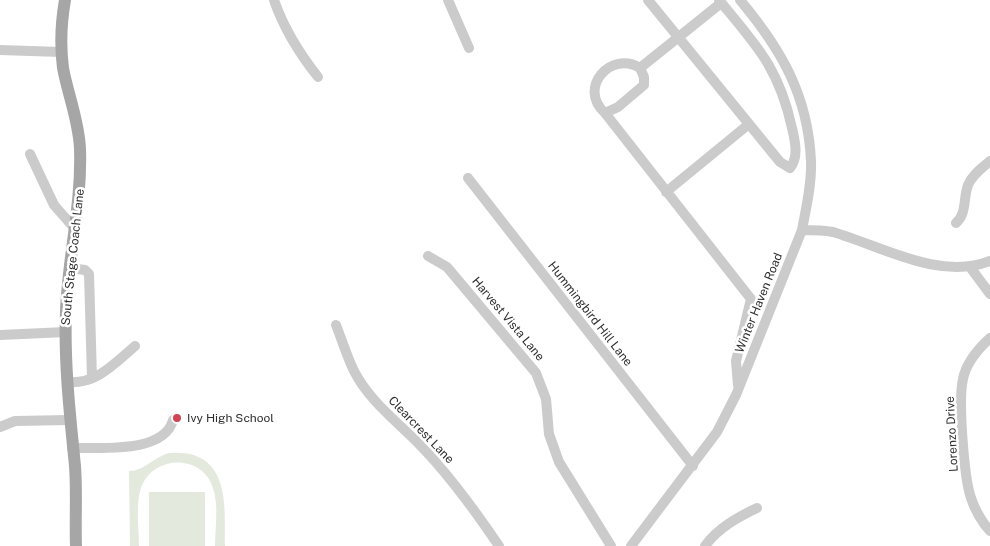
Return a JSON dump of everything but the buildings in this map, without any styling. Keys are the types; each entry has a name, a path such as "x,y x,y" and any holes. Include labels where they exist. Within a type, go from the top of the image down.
{"main road":[{"name":"South Stage Coach Lane","path":"65,0 61,26 62,52 64,70 75,112 80,147 80,189 70,268 66,332 69,420 75,468 76,546"}],"street":[{"path":"274,0 283,24 303,59 318,77"},
{"path":"448,0 469,48"},
{"path":"640,68 678,37 720,1 763,54 781,88 795,142 796,158 792,167 786,168 780,162 678,37 648,0"},
{"name":"Winter Haven Road","path":"630,546 693,466 717,432 738,389 802,230 811,162 808,132 799,95 788,68 774,44 740,0"},
{"path":"0,50 62,52"},
{"path":"605,113 618,107 644,85 644,77 640,68 632,63 623,62 614,65 603,73 595,85 593,93 605,113 751,299 736,362 738,389"},
{"path":"666,192 749,124"},
{"path":"30,154 54,205 76,230"},
{"path":"956,223 962,217 968,185 975,174 990,162"},
{"name":"Hummingbird Hill Lane","path":"468,178 693,466"},
{"path":"802,230 831,232 902,256 952,267 970,267 990,261"},
{"name":"Harvest Vista Lane","path":"428,256 447,267 536,372 546,399 549,434 558,462 611,546"},
{"path":"970,267 990,294"},
{"path":"70,268 85,270 89,274 92,378"},
{"name":"Clearcrest Lane","path":"336,325 354,371 366,390 388,416 417,442 466,497 499,546"},
{"path":"0,335 66,332"},
{"name":"Lorenzo Drive","path":"990,338 969,363 962,388 962,420 970,496 974,508 990,531"},
{"path":"67,382 78,383 100,375 135,346"},
{"path":"0,427 15,421 69,420"},
{"path":"72,448 140,446 156,441 171,428 173,420"},
{"path":"705,546 710,539 735,519 757,508"}],"shaded area":[{"path":"169,453 189,454 203,460 214,469 220,482 223,497 225,546 215,546 216,502 208,477 200,469 190,464 179,462 158,468 149,475 142,485 138,507 139,546 130,546 129,471 139,469"},
{"path":"149,492 205,492 205,546 149,546"}],"place":[{"name":"Ivy High School","path":"177,418"}]}
